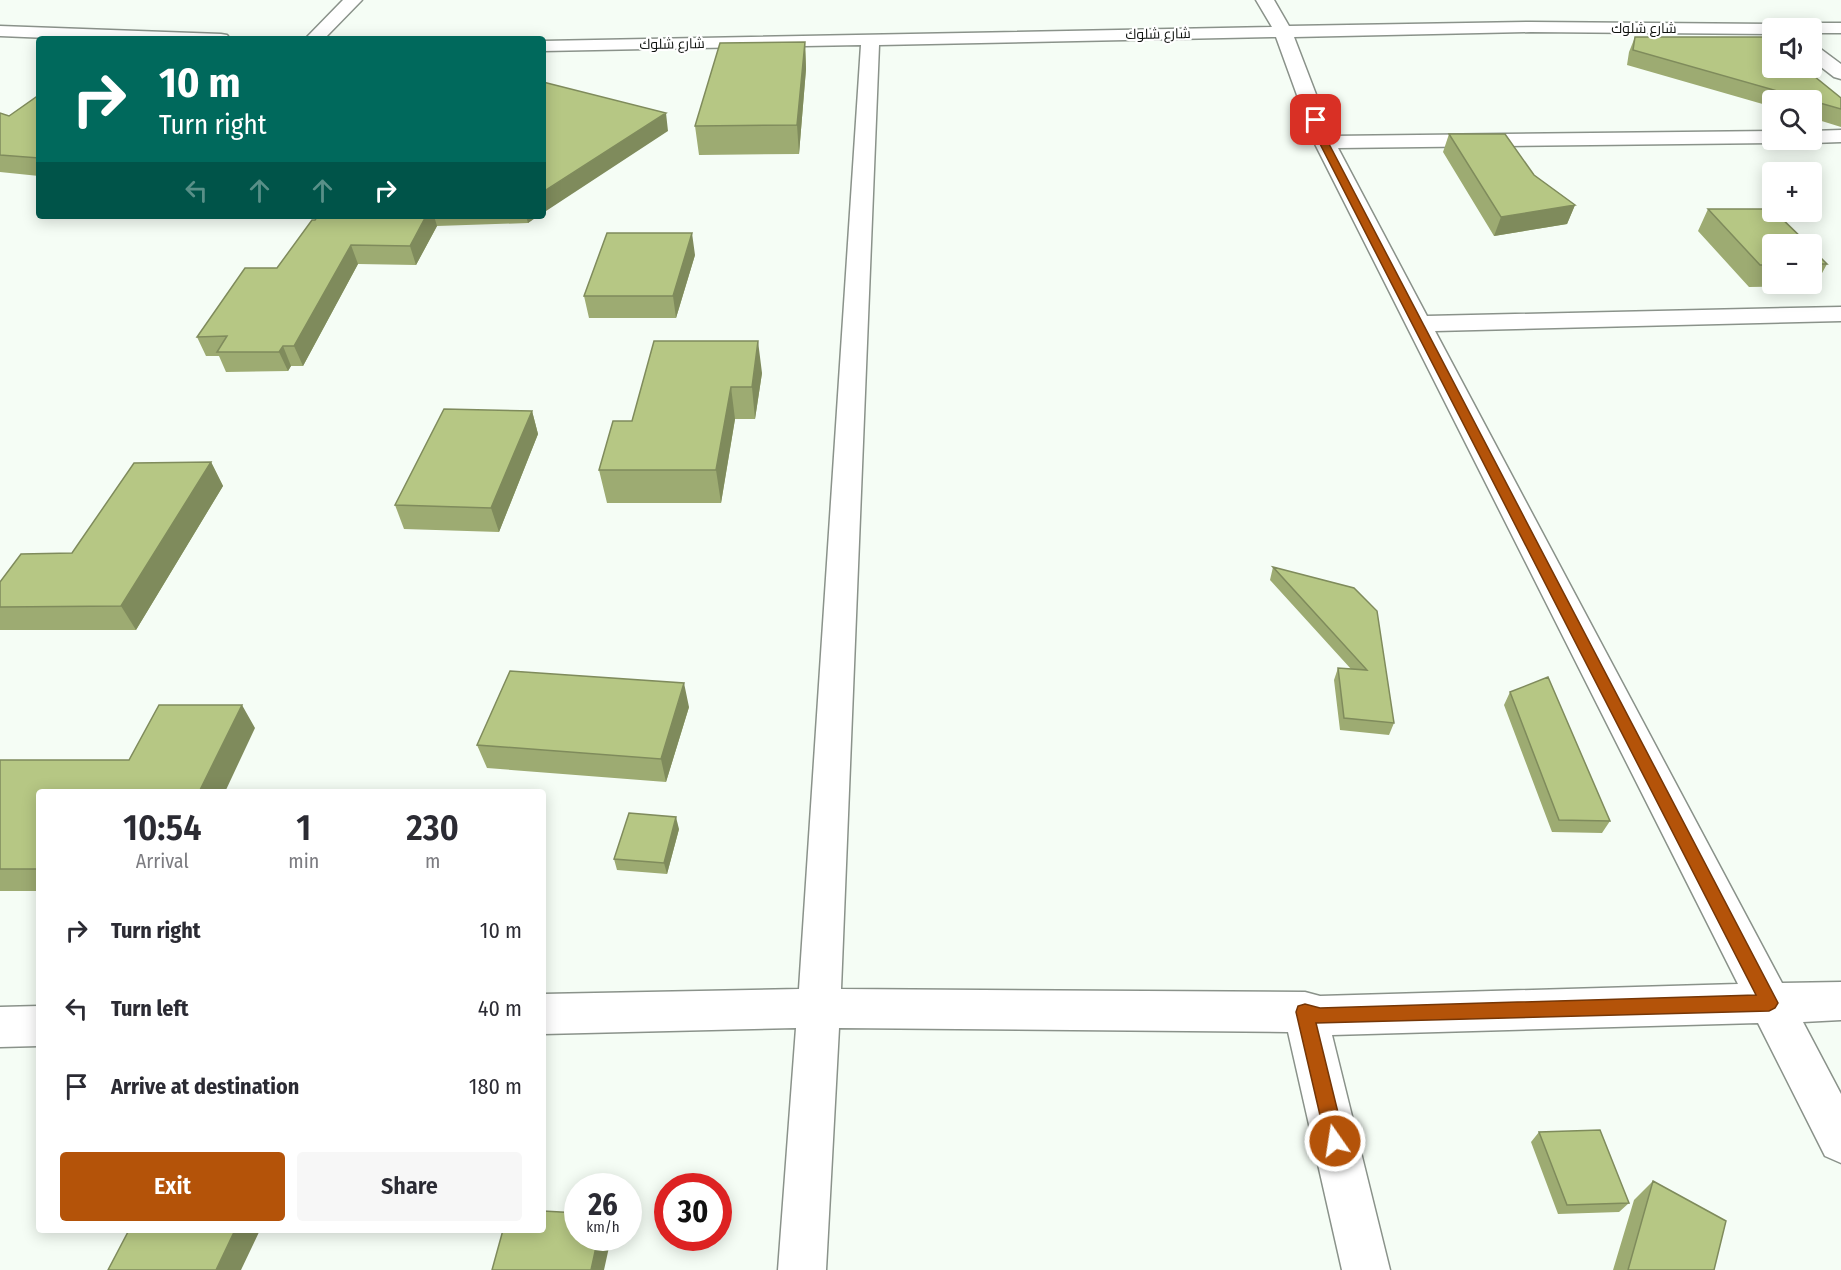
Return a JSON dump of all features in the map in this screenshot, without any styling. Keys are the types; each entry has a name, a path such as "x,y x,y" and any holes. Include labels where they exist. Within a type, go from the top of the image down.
{"street":[{"path":"317,36 353,0"},
{"path":"1265,0 1283,31 1324,142 1841,1140"},
{"name":"شارع شلوك","path":"546,46 1531,27 1762,28"},
{"path":"1822,28 1841,28"},
{"path":"0,31 138,36"},
{"path":"802,1270 819,1008 870,40"},
{"path":"1822,59 1841,73"},
{"path":"1822,137 1841,136"},
{"path":"1324,142 1762,137"},
{"path":"1417,324 1841,314"},
{"path":"546,1014 819,1008 1305,1012 1320,1016 1841,1001"},
{"path":"1305,1012 1366,1270"},
{"path":"0,1027 36,1026"}],"building":[{"path":"1635,37 1762,37 1762,78 1816,78 1841,98 1841,109 1822,104 1822,90 1774,90 1633,50"},
{"path":"805,42 797,125 695,126 720,43"},
{"path":"546,83 666,113 546,190"},
{"path":"36,97 36,158 0,155 0,113 9,116"},
{"path":"1449,134 1505,134 1534,175 1575,205 1501,217"},
{"path":"1708,209 1762,209 1762,222 1785,222 1798,234 1762,234 1762,265"},
{"path":"424,219 410,246 351,245 294,346 283,346 279,352 217,352 227,336 197,337 245,268 277,268 312,220"},
{"path":"607,233 692,233 673,296 584,296"},
{"path":"654,341 758,341 752,387 731,387 716,470 599,470 613,421 632,421"},
{"path":"444,409 532,411 491,508 395,505"},
{"path":"211,462 121,606 0,607 0,582 21,554 72,553 134,463"},
{"path":"1273,567 1354,588 1377,611 1394,723 1344,718 1338,668 1367,670"},
{"path":"510,671 684,683 661,759 477,745"},
{"path":"1548,677 1610,821 1559,820 1510,692"},
{"path":"159,705 242,705 200,789 36,789 36,869 0,869 0,760 129,760"},
{"path":"629,813 676,817 664,863 614,859"},
{"path":"1600,1130 1629,1203 1567,1205 1539,1132"},
{"path":"1653,1181 1726,1221 1714,1270 1628,1270"},
{"path":"546,1211 564,1212 564,1251 595,1251 591,1270 492,1270 502,1233 546,1233"},
{"path":"127,1233 234,1233 216,1270 108,1270"}],"route":[{"path":"1316,120 1324,142 1396,284 1769,1003 1320,1016 1305,1012 1335,1141"}]}
